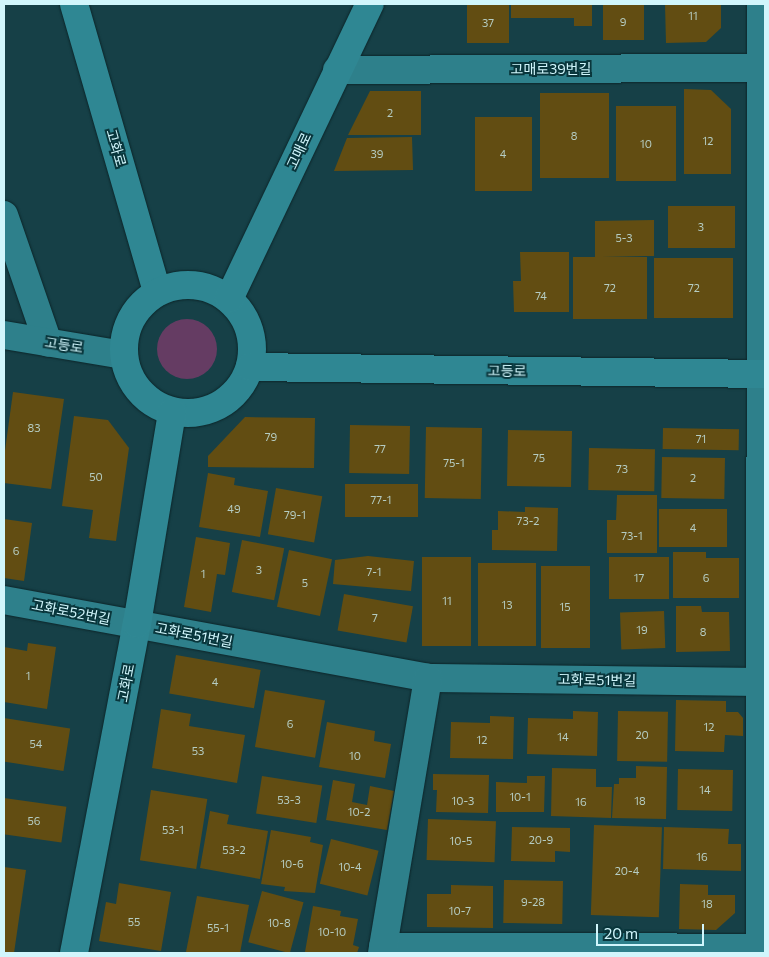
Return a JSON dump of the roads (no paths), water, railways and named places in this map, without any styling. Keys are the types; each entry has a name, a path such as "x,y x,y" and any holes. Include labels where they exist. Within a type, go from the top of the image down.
{"street":[{"name":"고화로","path":"74,4 157,292"},
{"name":"고매로","path":"229,299 370,4"},
{"path":"428,678 383,950 761,951 763,68 761,4"},
{"name":"고매로39번길","path":"337,70 763,68"},
{"path":"4,215 48,343"},
{"path":"182,284 207,287 229,299 245,318 252,342 250,368 238,390 218,406 194,413 172,412 147,398 131,379 124,355 126,329 138,308 157,292 182,284"},
{"name":"고등로","path":"4,335 124,355"},
{"name":"고등로","path":"250,368 762,374"},
{"name":"고화로","path":"74,953 137,624 172,412"},
{"name":"고화로52번길","path":"4,600 137,624"},
{"name":"고화로51번길","path":"137,624 428,678 763,682"}]}
